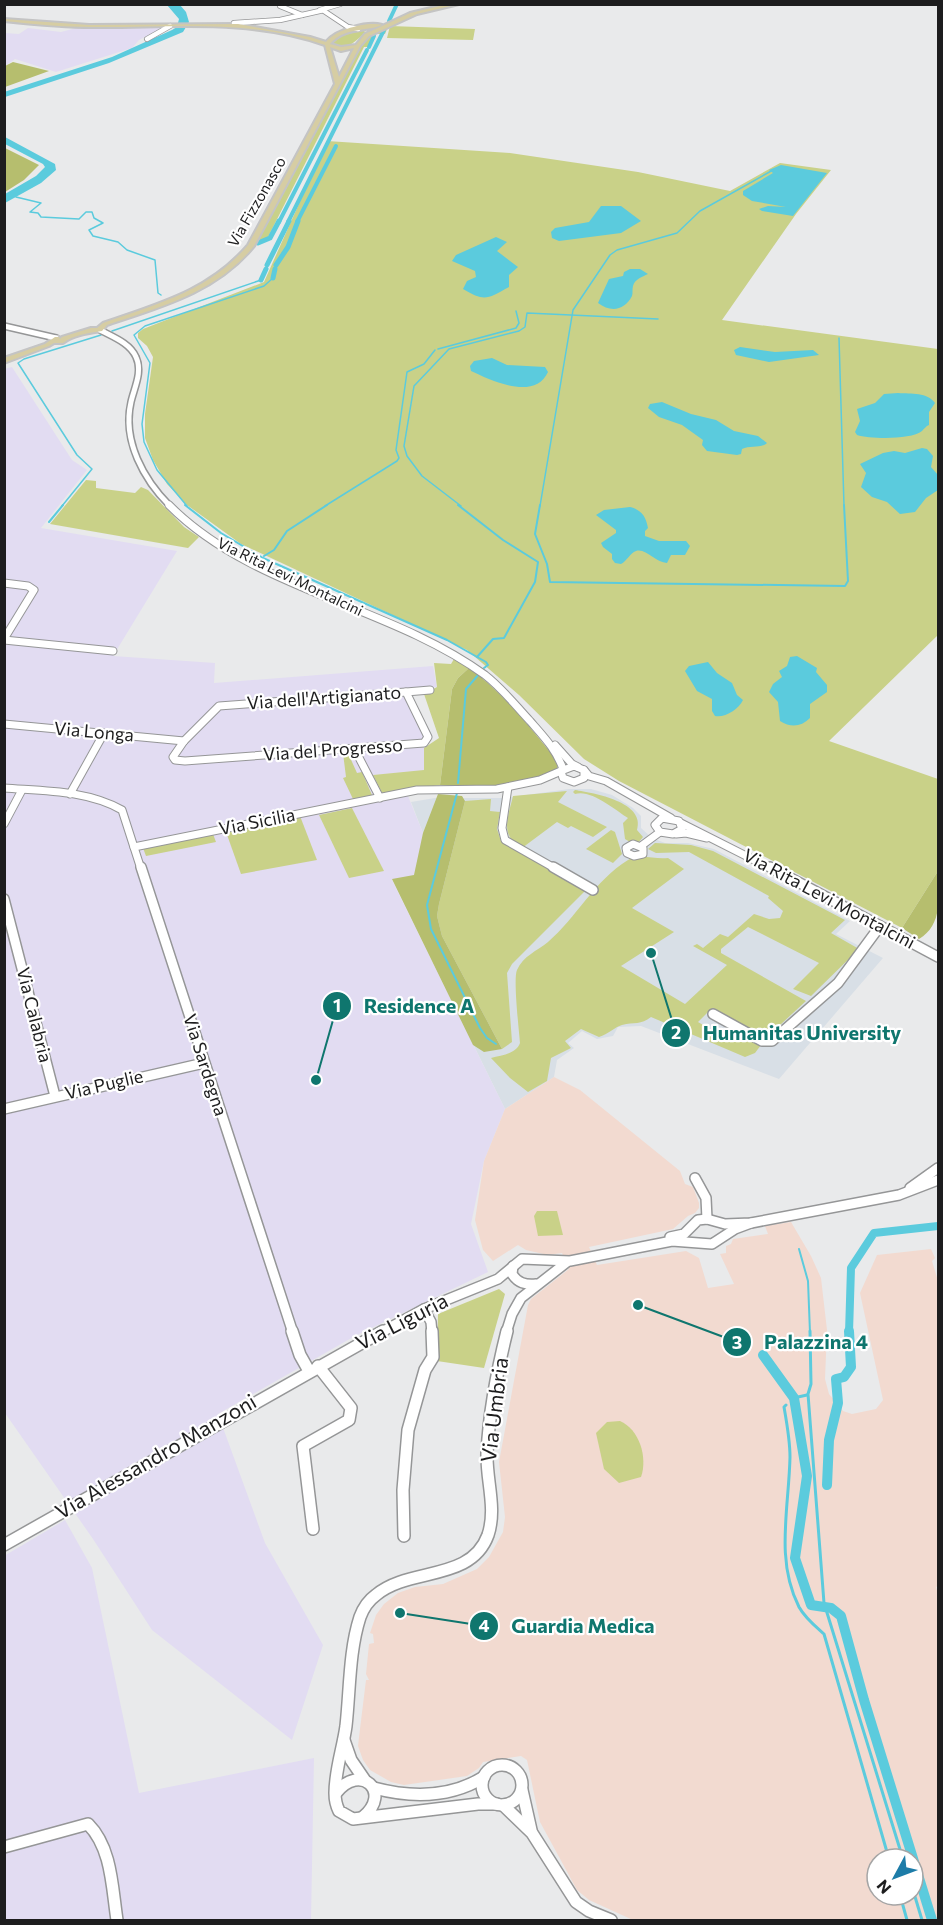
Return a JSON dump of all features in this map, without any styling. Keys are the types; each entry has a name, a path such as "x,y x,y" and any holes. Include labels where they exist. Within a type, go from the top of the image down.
{"main road":[{"path":"327,45 342,33 385,24 418,12 457,5"},
{"path":"358,29 369,32 367,35 418,12"},
{"path":"4,20 82,26 205,24 246,26 310,39 341,49 358,45"},
{"name":"Via Fizzonasco","path":"101,329 198,288 223,274 245,254 358,45 367,35"},
{"path":"310,39 335,37"},
{"path":"327,45 337,84"},
{"path":"4,361 56,340 63,341 64,338 101,329"}],"street":[{"path":"234,23 280,20 340,4"},
{"path":"280,6 304,14"},
{"path":"322,10 344,25 358,29"},
{"path":"147,39 173,25"},
{"path":"342,33 346,28 344,25"},
{"path":"4,326 56,340"},
{"name":"Via Rita Levi Montalcini","path":"101,329 127,346 137,359 138,369 130,410 132,443 145,476 176,512 202,533 245,558 423,639 470,664 505,692 547,740 560,760 561,776 566,780 614,787"},
{"path":"4,583 28,586 34,590 4,640 113,651"},
{"name":"Via dell'Artigianato","path":"219,706 430,690"},
{"name":"Via del Progresso","path":"185,761 418,744 427,741 428,737 406,692"},
{"path":"185,761 175,760 173,757 184,741 219,706"},
{"name":"Via Longa","path":"4,724 184,741"},
{"path":"4,788 69,794 104,733"},
{"name":"Via Rita Levi Montalcini","path":"547,740 590,776 939,957"},
{"path":"354,748 380,798 428,789 482,790 540,780 566,780"},
{"path":"540,780 562,770 581,769 584,778 578,781"},
{"path":"507,787 508,793 501,830 505,840 593,890"},
{"path":"4,824 22,790"},
{"name":"Via Sardegna","path":"69,794 115,805 122,810 300,1355 351,1408 349,1420 303,1446 313,1529"},
{"name":"Via Sicilia","path":"134,847 380,798"},
{"name":"Via Rita Levi Montalcini","path":"636,798 651,813 658,828 673,834 691,834 719,842"},
{"path":"641,846 658,828 659,820 671,818"},
{"path":"673,834 680,831 681,823"},
{"name":"Via Calabria","path":"4,899 55,1096"},
{"path":"713,1014 762,1041 772,1041 838,983 880,926"},
{"name":"Via Puglie","path":"4,1109 204,1063"},
{"path":"899,1195 939,1168"},
{"path":"695,1178 706,1198 711,1221 722,1229 722,1237"},
{"path":"517,1302 517,1281 512,1270 513,1265 525,1258 570,1261 684,1234 695,1221 751,1223 899,1195 939,1180"},
{"path":"638,1246 679,1240 712,1244 751,1223"},
{"path":"689,1228 691,1236 697,1242"},
{"path":"537,1259 547,1269 541,1281"},
{"path":"517,1281 541,1281 570,1261"},
{"name":"Via Liguria","path":"314,1368 424,1309 498,1279 513,1265"},
{"name":"Via Liguria","path":"498,1279 517,1281"},
{"name":"Via Umbria","path":"344,1740 358,1627 361,1614 368,1603 374,1595 395,1581 417,1575 439,1573 465,1563 483,1545 491,1522 486,1463 503,1346 510,1318 517,1302 541,1281"},
{"path":"404,1536 403,1490 408,1430 425,1370 433,1357 431,1322 424,1309"},
{"name":"Via Alessandro Manzoni","path":"4,1545 314,1368"},
{"path":"344,1740 351,1760 376,1795 374,1806 367,1815 360,1818"},
{"path":"344,1740 336,1780 336,1807 347,1818 478,1804 500,1804 516,1800 522,1790"},
{"path":"336,1793 339,1787 351,1779 392,1794 430,1793 465,1788 497,1766 512,1767 521,1778 532,1833"},
{"path":"484,1776 482,1787 484,1794 500,1804 532,1833 576,1902 589,1911 611,1920"},
{"path":"4,1847 81,1824 88,1824 95,1828 102,1842 117,1920"}],"shaded area":[{"path":"28,28 61,32 76,28 162,28 139,40 132,48 56,72 15,59 5,66 5,33 19,34"},
{"path":"12,367 72,460 87,470 41,528 177,551 113,656 215,663 214,683 433,666 437,687 400,689 426,737 424,771 374,775 406,791 423,833 414,875 392,880 505,1109 484,1161 471,1224 488,1272 355,1336 218,1414 265,1543 323,1645 292,1740 152,1630 93,1539 5,1413 4,369"},
{"path":"569,789 591,789 612,795 641,816 641,828 652,838 665,843 688,843 714,849 850,921 836,934 883,958 779,1079 641,1026 618,1027 613,1036 597,1039 582,1031 568,1043 574,1048 557,1060 554,1077 505,1109 392,879 423,833 411,802 435,798 504,798"},
{"path":"554,1077 580,1090 680,1171 685,1184 693,1187 699,1203 699,1208 695,1213 673,1229 589,1247 597,1265 686,1251 699,1258 708,1288 734,1284 720,1254 726,1253 726,1246 731,1244 733,1239 768,1234 765,1226 791,1222 821,1278 827,1330 825,1379 829,1394 843,1411 852,1414 876,1409 883,1400 860,1293 877,1255 931,1249 935,1258 932,1261 938,1281 938,1586 936,1587 938,1594 938,1920 633,1920 589,1900 577,1890 540,1822 527,1760 521,1756 483,1762 479,1768 467,1776 404,1785 391,1782 370,1770 363,1760 358,1746 366,1680 369,1680 366,1674 369,1644 374,1643 373,1634 370,1633 376,1615 384,1604 398,1593 415,1587 443,1584 477,1569 489,1557 503,1532 505,1517 499,1462 528,1305 531,1299 569,1269 562,1253 548,1255 526,1250 518,1245 493,1261 483,1250 475,1220 484,1161 505,1109"},
{"path":"65,1520 92,1568 139,1793 314,1758 311,1920 5,1920 4,1556"}],"green space":[{"path":"390,26 475,29 473,40 387,38"},
{"path":"388,27 385,34 373,34 368,47 364,47 268,237 256,243 367,36"},
{"path":"361,30 366,32 345,47 329,44 342,35"},
{"path":"13,62 49,71 5,87 5,66"},
{"path":"327,141 510,153 638,172 730,191 780,163 831,170 796,214 722,320 938,349 938,635 829,741 938,779 938,871 902,928 619,781 584,759 519,695 467,650 241,544 187,505 167,484 153,460 145,438 145,414 153,357 147,346 138,338 138,333 143,329 264,282"},
{"path":"5,148 39,165 24,180 5,192"},
{"path":"86,480 96,481 96,488 135,493 141,487 148,490 184,527 199,537 188,548 50,524"},
{"path":"454,659 469,668 458,678 452,689 440,785 382,793 373,775 424,770 424,748 439,738 424,694 437,687 434,663 451,664"},
{"path":"469,668 494,688 527,724 558,762 557,769 515,783 440,785 452,689 458,678"},
{"path":"343,753 348,753 357,773 362,772 372,795 353,799 343,778 346,777"},
{"path":"575,790 605,797 626,806 634,812 638,820 637,830 643,837 638,843 625,839 623,823 628,818 595,797 581,793 575,794 573,792"},
{"path":"567,791 558,802 607,827 593,837 557,822 522,848 515,843 510,837 507,825 513,796"},
{"path":"438,794 462,796 465,801 439,904 437,916 442,936 502,1049 484,1052 473,1045 392,879 414,875 423,833"},
{"path":"491,799 490,811 500,812 497,829 501,841 586,890 512,964 507,973 512,1042 502,1049 442,936 437,916 465,801"},
{"path":"352,808 384,871 349,878 319,815"},
{"path":"300,816 317,860 241,874 226,832"},
{"path":"611,830 615,832 622,854 613,863 586,849"},
{"path":"213,834 216,842 146,856 143,848"},
{"path":"655,843 691,845 713,851 845,920 831,933 859,949 811,996 793,989 819,963 748,927 721,949 721,953 806,1001 766,1038 711,1009 698,1022 732,1042 743,1033 761,1045 755,1053 745,1057 651,1017 641,1022 619,1026 599,1037 581,1029 565,1041 571,1048 551,1058 547,1081 528,1092 510,1078 491,1058 512,1052 520,1043 516,994 517,970 527,957 558,932 616,868 628,860 643,857 668,858 684,869 632,908 674,932 621,966 685,1004 727,965 693,946 697,944 703,948 720,934 728,937 754,914 769,919 780,918 783,911 768,898 769,896 689,852 656,853 648,849"},
{"path":"938,871 939,900 936,918 927,933 919,939 902,928"},
{"path":"537,1211 557,1211 563,1235 538,1236 534,1216"},
{"path":"499,1289 505,1294 484,1368 437,1361 438,1314"},
{"path":"620,1421 627,1425 637,1437 642,1453 643,1469 641,1477 619,1483 604,1469 596,1433 607,1422"}],"water":[{"path":"167,5 180,5 186,12 189,22 183,32 109,63 5,97 4,92 112,57 172,30 177,27 179,19"},
{"path":"5,137 55,164 56,170 41,183 5,203 5,194 36,176 45,167 5,144"},
{"path":"781,165 827,173 793,216 762,211 759,209 768,206 786,207 752,201 743,195 743,191 773,173 769,170"},
{"path":"601,206 621,206 641,221 621,233 559,241 552,238 551,232 555,228 589,222"},
{"path":"496,237 507,242 497,251 518,267 509,275 509,287 491,296 476,296 463,289 467,281 476,277 475,271 452,261 456,255"},
{"path":"630,269 640,269 648,274 635,282 629,301 622,307 613,309 598,303 609,279 623,276 624,272"},
{"path":"740,347 775,352 813,350 819,355 769,362 736,355 734,350"},
{"path":"492,358 507,365 545,367 548,372 542,381 523,387 501,383 471,371 470,366 474,361"},
{"path":"884,394 919,394 932,399 935,403 929,412 929,425 917,434 909,436 880,438 857,435 855,432 860,421 857,409 875,403"},
{"path":"662,402 691,414 716,420 734,431 758,436 767,443 742,449 741,454 737,455 707,451 702,445 703,440 682,425 659,417 648,408 650,404"},
{"path":"922,448 927,449 933,456 931,467 938,475 938,490 926,498 915,512 900,514 887,502 872,497 861,487 866,473 860,464 883,453 894,451 905,453"},
{"path":"630,507 638,510 645,517 648,528 645,536 659,541 686,541 690,546 685,555 671,555 667,563 644,552 636,551 621,564 615,563 612,554 601,543 616,533 616,530 596,515 604,510"},
{"path":"797,656 817,668 816,672 827,685 827,692 810,704 810,718 799,725 792,726 780,721 778,702 769,692 773,684 782,677 779,671 787,666 790,657"},
{"path":"708,662 717,673 732,683 737,695 743,700 735,710 723,716 715,716 712,711 712,699 697,691 685,671 689,666"}],"waterway":[{"path":"389,21 397,4"},
{"path":"288,222 384,30"},
{"path":"369,47 374,36"},
{"path":"279,222 367,50"},
{"path":"297,222 336,146"},
{"path":"572,315 573,310 610,255 617,250 677,233 700,211 773,170"},
{"path":"16,197 41,203 30,212 38,213 41,217 79,219 86,212 92,212 94,218 103,223 89,230 93,236 118,242 127,250 155,260 158,293 161,295"},
{"path":"258,243 270,238 279,221"},
{"path":"267,265 289,221"},
{"path":"276,265 288,247 298,221"},
{"path":"261,280 266,269"},
{"path":"273,278 275,269"},
{"path":"187,506 157,470 144,442 142,424 150,363 134,335 145,326 264,286 273,278"},
{"path":"112,331 261,280"},
{"path":"438,349 516,328 519,323 516,311"},
{"path":"461,506 422,476 407,456 404,446 414,386 449,349 519,331 525,327 527,313 572,315"},
{"path":"540,506 572,315"},
{"path":"572,315 658,319"},
{"path":"62,506 92,469 77,455 18,363 24,359 101,335"},
{"path":"839,338 844,506"},
{"path":"325,506 397,461 399,458 396,450 407,372 424,364 435,350"},
{"path":"49,522 63,505"},
{"path":"185,505 221,533 263,558 447,640 477,657"},
{"path":"264,556 274,550 287,531 327,505"},
{"path":"458,505 503,540 538,562 535,582 504,638 493,639 477,657"},
{"path":"540,505 535,534 547,564 550,582 845,586 848,581 844,505"},
{"path":"477,657 488,665 484,668"},
{"path":"458,783 466,689 479,674"},
{"path":"457,793 427,905 431,929 480,1028 487,1038 496,1044"},
{"path":"849,1332 851,1268 874,1233 938,1226"},
{"path":"799,1249 808,1281 810,1333"},
{"path":"810,1331 811,1384 808,1394 824,1603 899,1847"},
{"path":"827,1485 829,1440 838,1403 836,1379 844,1377 851,1367 849,1332"},
{"path":"763,1355 794,1398 807,1476 795,1558 811,1605 831,1608 841,1616 864,1700 932,1920"},
{"path":"798,1397 807,1395"},
{"path":"786,1405 784,1407 790,1457 785,1534 787,1571 799,1607 824,1634 886,1847"},
{"path":"903,1907 907,1920"},
{"path":"918,1907 922,1920"}],"place":[{"name":"Humanitas University","path":"651,953"},
{"name":"Residence A","path":"316,1080"},
{"name":"Palazzina 4","path":"638,1305"},
{"name":"Guardia Medica","path":"400,1613"}]}
